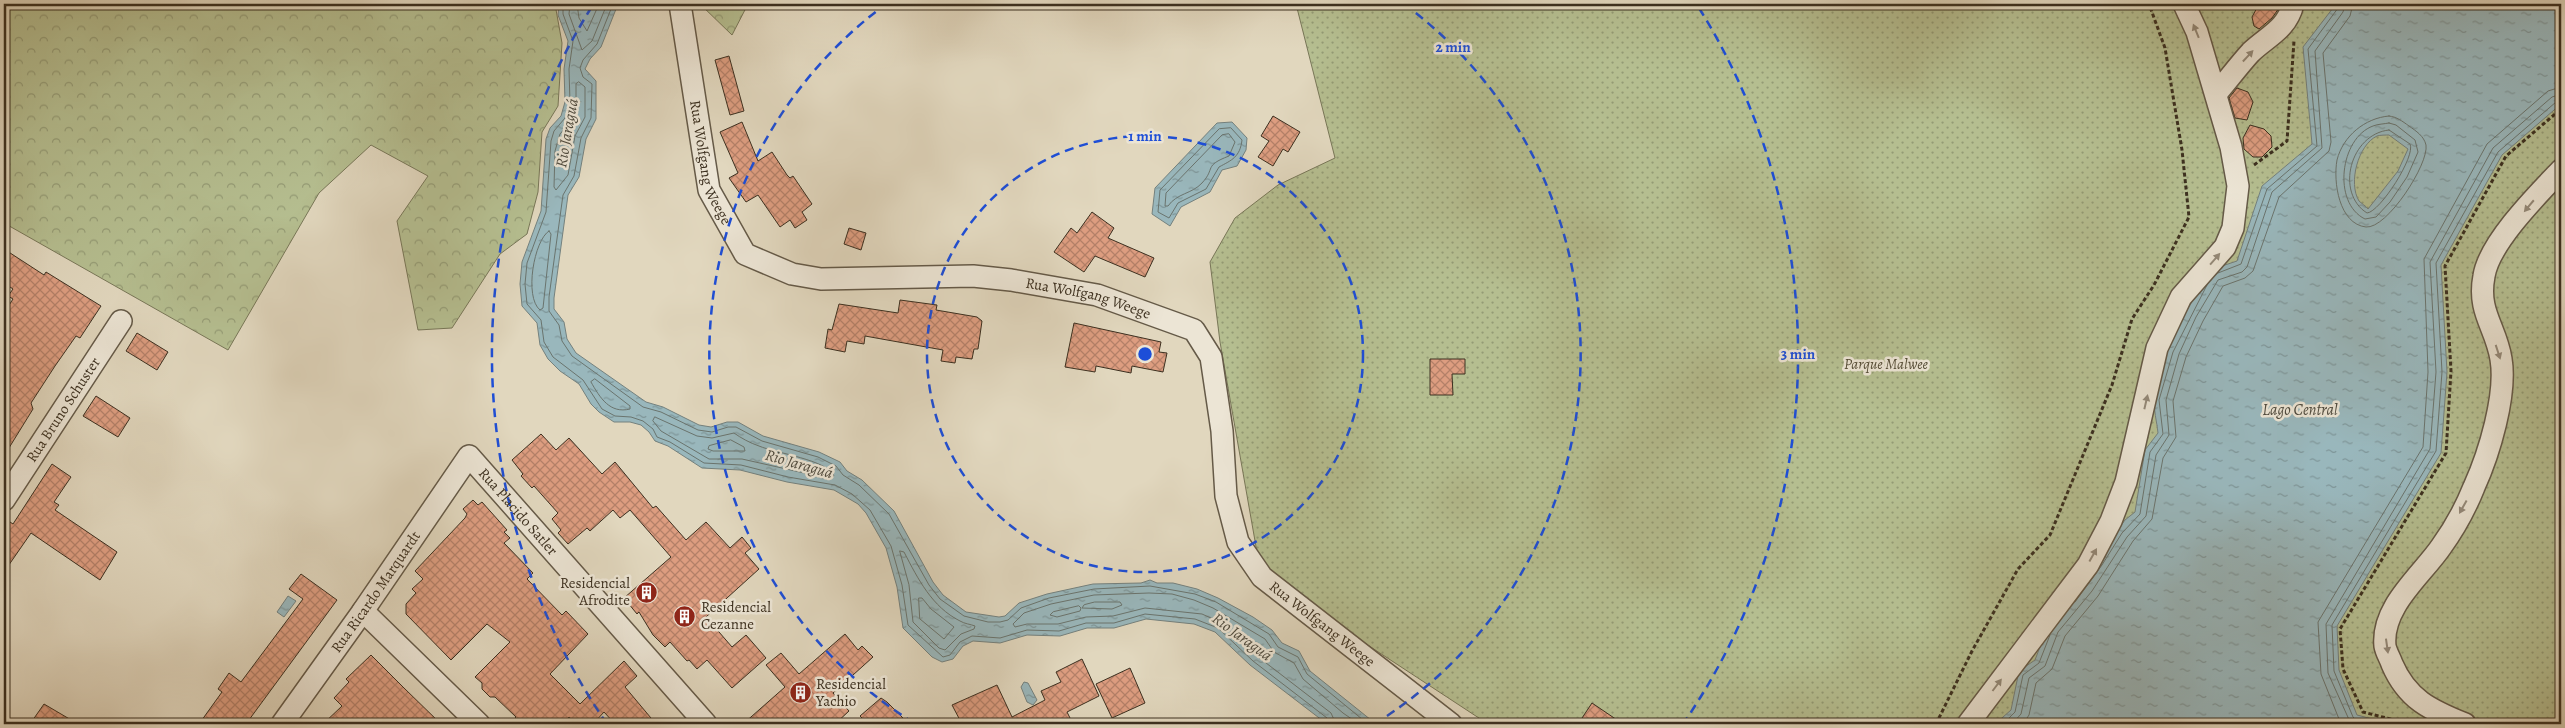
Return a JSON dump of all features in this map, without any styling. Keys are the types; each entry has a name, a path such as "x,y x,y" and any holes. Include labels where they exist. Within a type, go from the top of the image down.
{"street":[{"name":"Rua Wolfgang Weege","path":"680,4 709,190 745,254 792,274 821,279 973,276 1011,280 1097,295 1194,330 1211,357 1222,431 1226,496 1238,542 1247,556 1262,577 1451,724"},
{"path":"1968,724 2088,565 2111,521 2126,482 2157,348 2164,331 2181,297 2225,247 2230,238 2238,186 2231,147 2197,32 2184,4"},
{"path":"2216,94 2254,50 2282,28 2291,13 2293,4"},
{"path":"2464,724 2418,701 2400,683 2385,647 2386,627 2392,610 2442,546 2474,488 2492,433 2502,381 2501,358 2481,299 2484,274 2497,243 2561,170"},
{"name":"Rua Bruno Schuster","path":"4,500 121,320"},
{"name":"Rua Ricardo Marquardt","path":"282,724 364,611 469,456"},
{"name":"Rua Placido Satler","path":"469,456 706,724"},
{"path":"364,611 479,724"}],"path":[{"path":"1936,724 1972,651 2018,569 2050,535 2112,385 2132,319 2154,285 2189,217 2182,150 2165,48 2149,4"},
{"path":"2410,724 2363,712 2343,669 2340,629 2446,454 2451,371 2445,266 2506,156 2561,109"}],"green space":[{"path":"4,4 555,4 562,43 558,106 542,132 538,192 527,234 500,254 452,328 418,330 397,221 428,176 371,145 319,193 228,350 4,223"},
{"path":"700,4 748,4 732,35"},
{"name":"Parque Malwee","path":"1296,4 2561,4 2561,724 1488,724 1261,575 1220,342 1210,262 1235,218 1278,185 1335,158"}],"water":[{"name":"Rio Jaraguá","path":"559,4 618,4 601,47 590,59 585,69 596,81 596,119 586,139 579,177 568,195 554,298 554,309 564,322 567,339 576,353 646,402 663,407 699,425 711,427 727,422 738,422 763,436 819,452 840,462 847,471 862,480 894,511 933,582 943,595 966,612 999,617 1005,616 1019,603 1047,594 1093,584 1141,583 1150,580 1157,583 1173,583 1197,589 1253,617 1272,630 1282,643 1299,651 1310,671 1376,724 1327,724 1250,665 1215,632 1194,624 1146,619 1114,628 1087,628 1060,636 1027,635 1000,643 973,641 963,646 953,659 942,662 932,657 903,628 897,587 886,548 866,513 858,504 834,490 787,482 740,470 702,468 668,446 655,441 641,425 630,422 614,422 599,412 591,404 579,384 560,371 548,359 540,345 537,323 522,306 520,284 522,262 541,211 546,139 550,128 561,116 565,102 564,69 568,41 558,15"},
{"name":"Lago Central","path":"2336,4 2561,4 2561,104 2502,155 2441,265 2447,372 2441,453 2337,626 2339,670 2357,715 2392,724 1995,724 2011,710 2019,671 2035,660 2048,626 2125,520 2135,512 2145,450 2158,433 2154,407 2158,381 2169,348 2193,300 2210,270 2237,261 2262,186 2312,144 2303,47","holes":["2389,135 2408,149 2398,171 2368,209 2359,201 2355,185 2357,165 2365,147 2377,136"]},
{"path":"1232,122 1247,138 1246,150 1237,166 1222,170 1210,192 1181,207 1170,226 1152,214 1155,188 1217,123"},
{"path":"288,596 296,601 284,617 277,612"},
{"path":"1024,682 1028,683 1037,700 1033,705 1027,702 1021,687"}],"building":[{"path":"2259,4 2274,4 2279,8 2272,18 2259,29 2254,26 2252,17"},
{"path":"729,56 744,111 730,115 715,60"},
{"path":"2237,88 2248,92 2253,102 2247,120 2235,118 2229,98"},
{"path":"1273,116 1300,132 1288,152 1283,149 1273,166 1258,157 1269,141 1261,136"},
{"path":"742,122 758,161 772,152 787,175 790,178 793,176 812,204 802,212 807,220 795,228 790,220 780,227 758,195 746,202 729,178 738,173 720,132"},
{"path":"2250,125 2264,129 2271,136 2272,147 2262,157 2253,157 2244,149 2243,138"},
{"path":"1092,212 1114,228 1108,238 1154,258 1145,277 1095,256 1084,272 1054,252 1071,228 1077,233"},
{"path":"849,228 866,233 861,250 844,244"},
{"path":"4,249 44,275 46,272 101,306 80,338 76,336 31,403 33,409 4,456 4,313 13,299 8,296 13,289 4,283"},
{"path":"900,300 937,305 936,310 977,317 982,321 978,349 974,349 972,359 956,357 955,363 941,361 943,350 865,336 864,344 847,341 845,352 825,348 828,329 832,330 839,304 898,313"},
{"path":"1074,323 1161,342 1159,352 1167,353 1163,372 1132,366 1131,373 1096,366 1095,372 1065,367"},
{"path":"137,333 168,352 157,370 126,351"},
{"path":"1430,359 1465,359 1465,374 1452,374 1453,395 1430,395"},
{"path":"96,396 130,418 118,437 83,416"},
{"path":"541,434 556,450 569,438 602,474 615,462 653,508 656,506 686,540 706,522 730,548 742,537 751,548 745,553 759,569 706,617 732,647 746,635 766,658 732,688 707,660 697,669 670,642 665,647 653,635 639,612 637,614 624,598 671,557 630,510 620,518 613,510 590,531 587,528 568,544 558,533 561,530 552,519 558,513 534,486 532,488 521,476 523,474 512,460"},
{"path":"52,464 71,477 54,502 59,505 55,510 117,552 100,580 31,533 4,572 4,518 13,524"},
{"path":"473,500 478,505 482,502 507,530 504,532 510,538 504,543 533,573 527,579 562,615 566,611 588,634 550,674 580,704 624,661 637,676 625,687 656,724 615,724 604,712 593,724 577,724 569,717 562,724 509,724 516,717 495,697 490,697 482,689 482,683 475,677 510,642 487,624 451,660 406,614 406,604 416,593 412,589 423,579 415,571 465,518 467,514 463,509"},
{"path":"301,574 337,600 246,724 199,724 222,692 218,689 229,673 241,682 303,599 289,589"},
{"path":"845,634 858,650 862,646 873,657 833,693 849,711 835,724 743,724 785,687 766,665 781,653 799,674"},
{"path":"371,655 441,724 323,724 342,706 334,698 349,682 346,679"},
{"path":"1082,659 1099,696 1067,712 1073,724 962,724 952,705 997,685 1012,717 1045,700 1041,691 1061,682 1056,672"},
{"path":"1130,668 1145,703 1112,718 1096,684"},
{"path":"881,698 909,724 868,724 860,716"},
{"path":"1592,703 1623,724 1578,724"},
{"path":"44,704 78,724 30,724"}],"place":[{"name":"Residencial Afrodite","path":"646,592"},
{"name":"Residencial Cezanne","path":"685,616"},
{"name":"Residencial Yachio","path":"800,693"}]}
